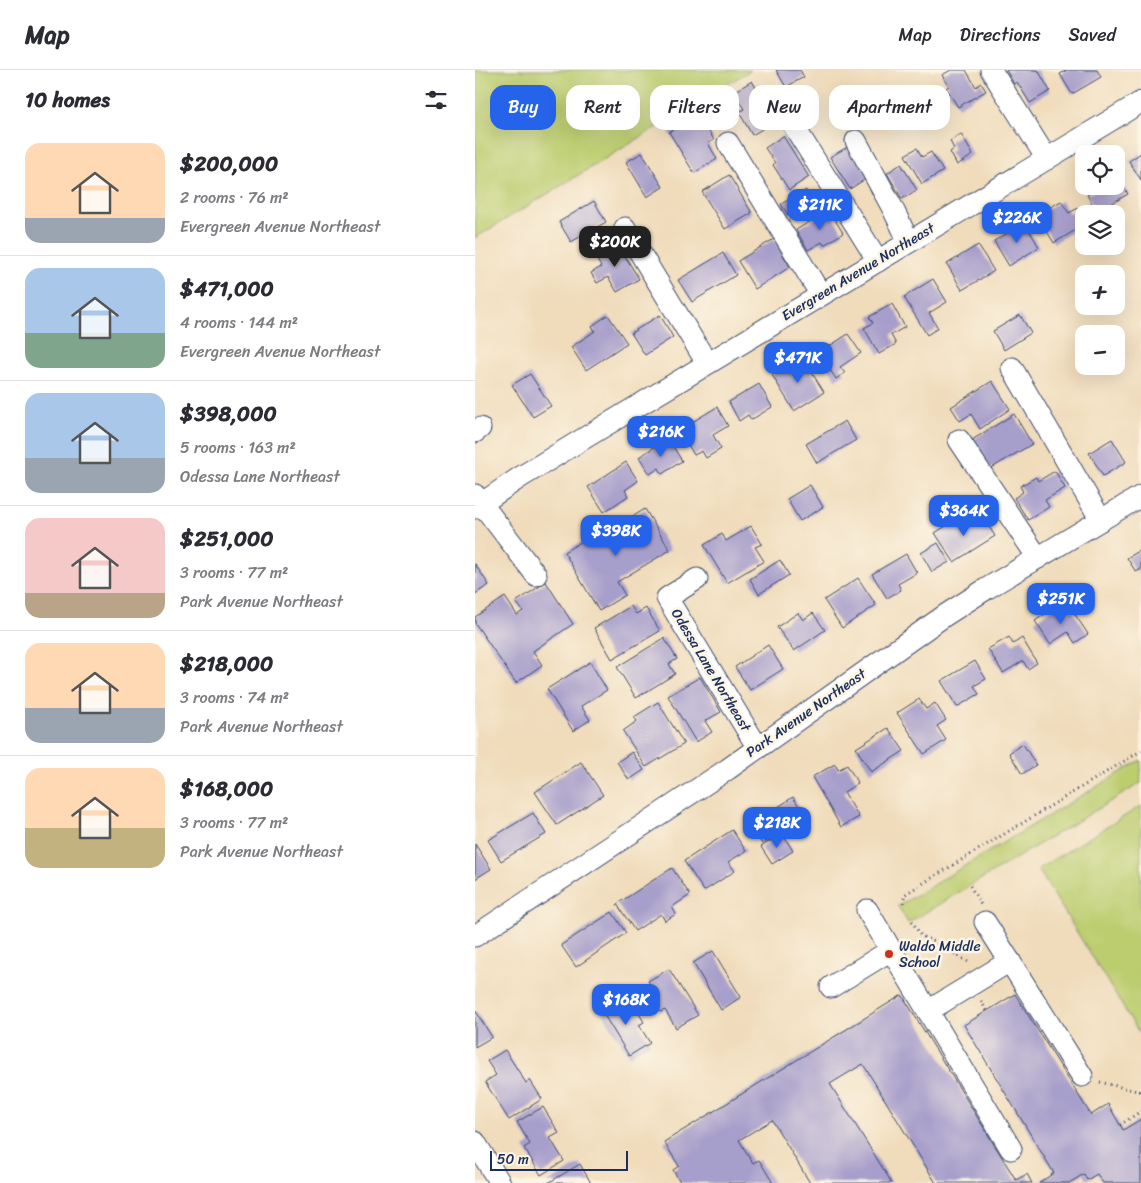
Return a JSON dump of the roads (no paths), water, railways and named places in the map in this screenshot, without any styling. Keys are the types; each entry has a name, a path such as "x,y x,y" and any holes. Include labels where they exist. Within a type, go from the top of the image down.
{"street":[{"path":"991,70 1047,159"},
{"name":"Evergreen Avenue Northeast","path":"477,502 1141,102"},
{"path":"797,130 878,261"},
{"path":"856,141 909,242"},
{"path":"728,143 821,295"},
{"path":"625,228 707,363"},
{"path":"1011,368 1101,520"},
{"path":"959,440 1038,558"},
{"name":"Park Avenue Northeast","path":"475,936 757,748 944,616 1141,496"},
{"path":"477,502 536,575"},
{"name":"Odessa Lane Northeast","path":"697,579 667,598 757,748"},
{"path":"867,910 1011,1149"},
{"path":"985,922 1082,1076"},
{"path":"831,987 891,950"},
{"path":"928,1011 1010,961"},
{"path":"475,1142 500,1183"}],"place":[{"name":"Waldo Middle School","path":"889,954"}]}
